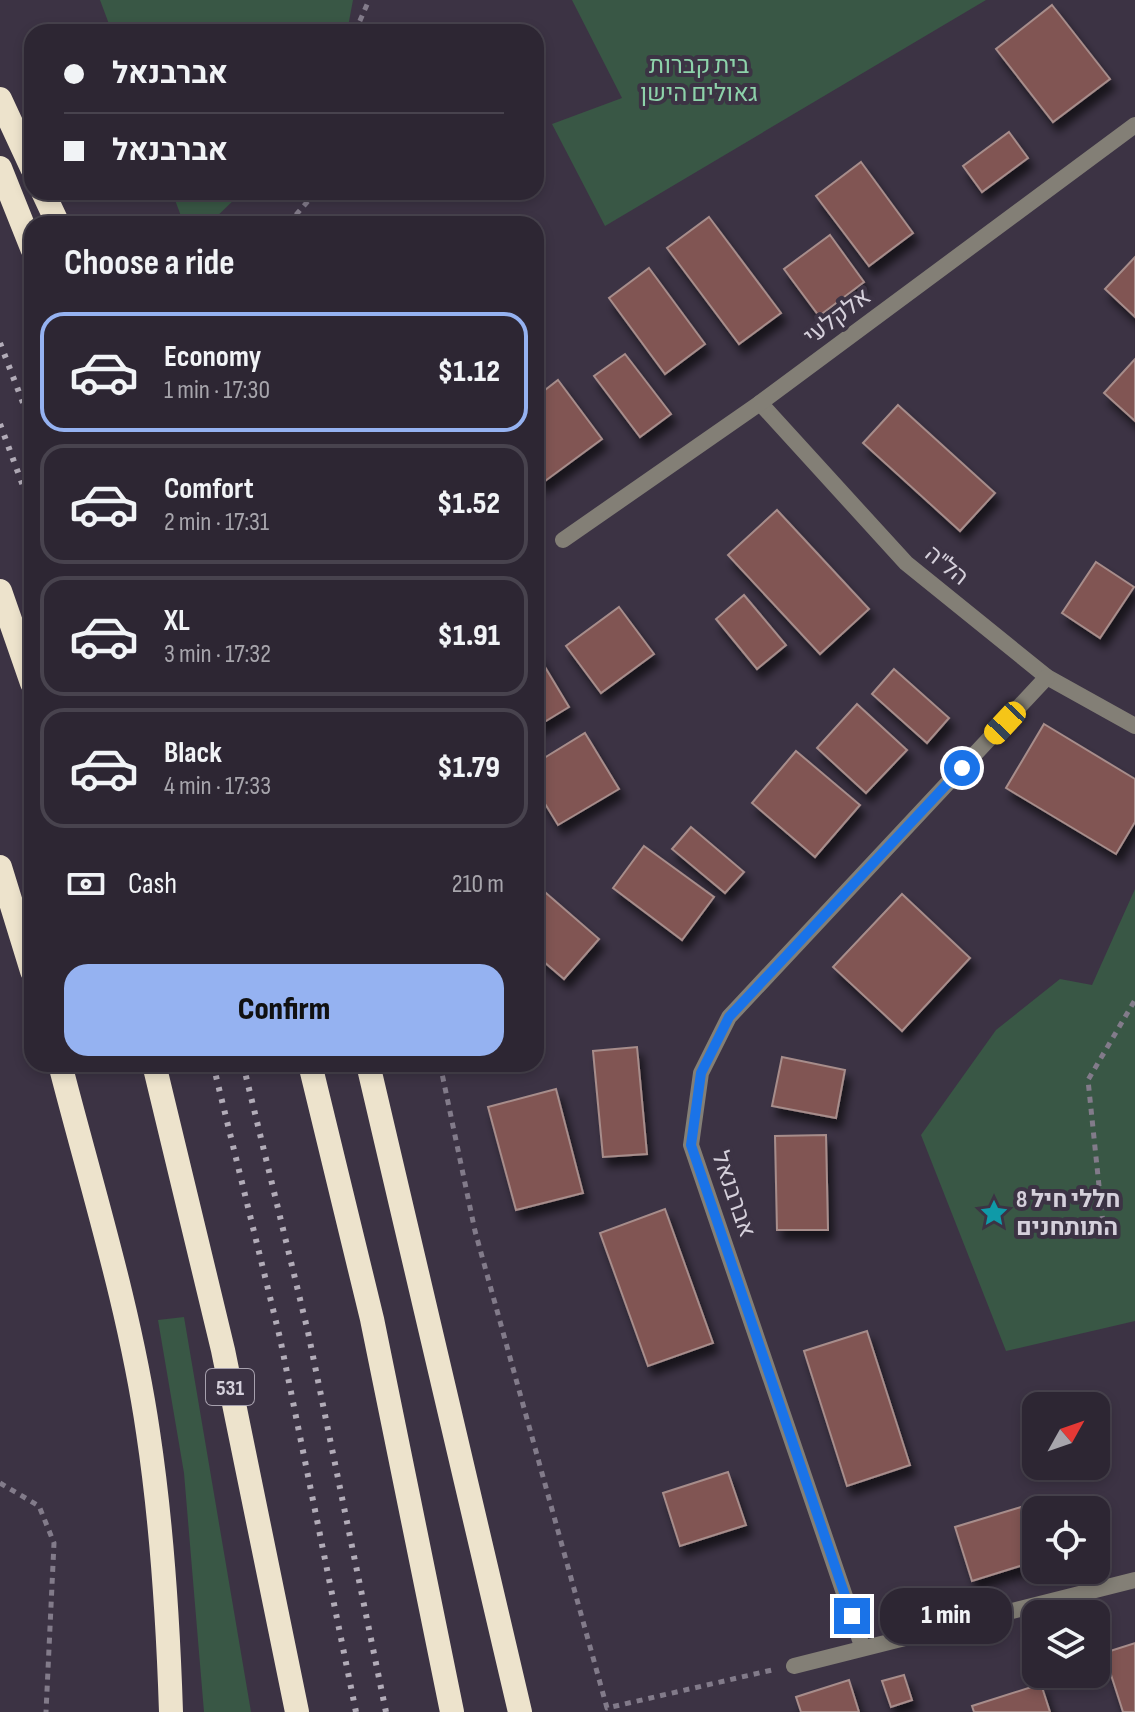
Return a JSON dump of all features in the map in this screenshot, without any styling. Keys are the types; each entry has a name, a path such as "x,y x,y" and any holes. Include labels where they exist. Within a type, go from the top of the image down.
{"highway":[{"path":"0,99 24,151"},
{"path":"0,168 24,228"},
{"path":"0,591 24,660"},
{"path":"0,867 24,945"},
{"path":"62,1072 133,1353 148,1431 169,1633 171,1712"},
{"name":"531","path":"156,1072 223,1350 297,1712"},
{"path":"312,1072 372,1319 452,1712"},
{"path":"370,1072 520,1712"}],"street":[{"name":"אלקלעי","path":"563,540 760,403 1132,131"},
{"name":"הל\"ה","path":"760,403 906,563 1047,677 1135,726"},
{"name":"אברבנאל","path":"862,1646 691,1145 701,1073 729,1017 1047,677"},
{"path":"794,1666 862,1646 1135,1580"}],"path":[{"path":"358,24 369,0"},
{"path":"295,216 309,200"},
{"path":"1104,1234 1088,1080 1135,1000"},
{"path":"442,1072 475,1231 607,1708 794,1666"},
{"path":"0,1483 39,1506 54,1543 46,1712"}],"green space":[{"path":"100,0 353,0 348,24 109,24"},
{"name":"בית קברות גאולים הישן","path":"572,0 986,0 605,226 552,124 622,98"},
{"path":"175,200 234,200 217,216 181,216"},
{"path":"1135,889 1135,1321 1006,1351 921,1135 996,1030 1060,979 1092,985"},
{"path":"184,1317 251,1712 204,1712 184,1473 158,1320"}],"building":[{"path":"1052,5 1110,79 1053,122 996,49"},
{"path":"1009,132 1028,158 982,192 963,166"},
{"path":"861,162 913,233 869,266 816,196"},
{"path":"709,217 781,313 739,344 667,248"},
{"path":"830,235 864,282 819,316 784,269"},
{"path":"1135,257 1135,317 1105,289"},
{"path":"649,268 705,344 665,374 609,298"},
{"path":"625,354 671,414 640,437 594,376"},
{"path":"1135,359 1135,421 1104,393"},
{"path":"558,380 602,439 544,482 544,391"},
{"path":"898,405 995,493 960,531 863,443"},
{"path":"777,510 869,609 820,654 728,555"},
{"path":"1096,562 1134,587 1100,638 1062,613"},
{"path":"744,595 786,645 757,669 716,619"},
{"path":"619,607 654,654 601,693 566,646"},
{"path":"544,665 569,707 544,722"},
{"path":"894,669 949,718 927,743 872,694"},
{"path":"857,704 907,750 866,793 817,748"},
{"path":"1044,724 1135,779 1135,822 1116,854 1006,788"},
{"path":"585,733 619,789 558,825 544,802 544,758"},
{"path":"796,751 860,805 815,857 752,803"},
{"path":"691,827 744,872 725,893 672,849"},
{"path":"644,846 714,897 682,940 613,888"},
{"path":"546,893 599,939 564,979 544,962"},
{"path":"902,894 970,958 902,1031 833,967"},
{"path":"637,1047 647,1154 603,1157 593,1051"},
{"path":"782,1057 845,1070 836,1118 772,1106"},
{"path":"556,1089 583,1193 516,1210 488,1107"},
{"path":"826,1135 828,1230 777,1230 775,1136"},
{"path":"665,1209 713,1343 648,1366 600,1233"},
{"path":"867,1331 910,1465 847,1486 804,1351"},
{"path":"728,1472 746,1525 680,1546 663,1493"},
{"path":"1021,1507 1022,1565 972,1581 955,1527"},
{"path":"1135,1643 1135,1712 1123,1712 1110,1672 1110,1651"},
{"path":"904,1675 912,1700 891,1707 882,1681"},
{"path":"849,1680 859,1712 801,1712 796,1697"},
{"path":"1028,1688 1042,1688 1050,1712 974,1712 972,1706"}],"railway":[{"path":"0,343 24,405"},
{"path":"0,424 24,488"},
{"path":"215,1072 280,1338 356,1712"},
{"path":"245,1072 308,1332 386,1712"}],"place":[{"name":"8 חללי חיל התותחנים","path":"994,1213"}],"route":[{"path":"852,1616 691,1145 701,1073 729,1017 962,768"}]}
